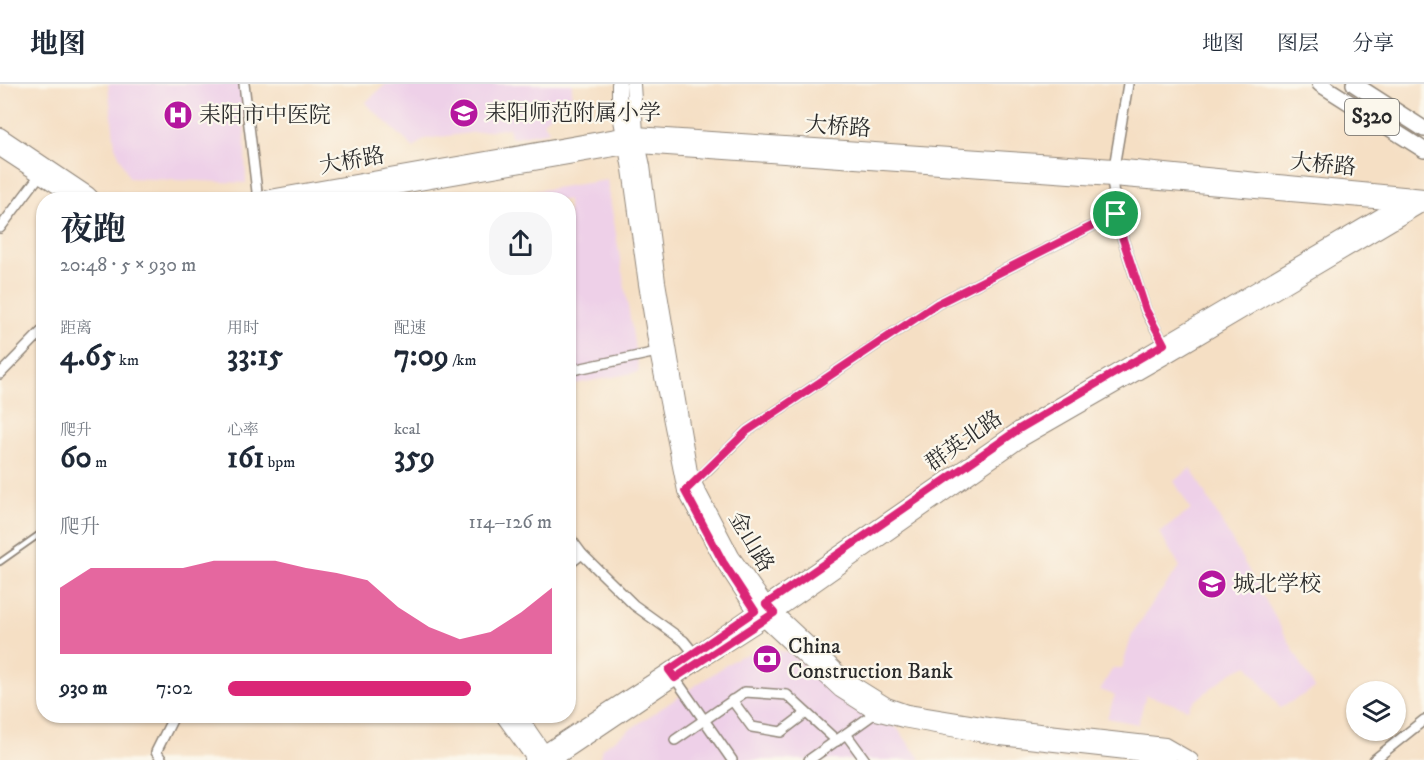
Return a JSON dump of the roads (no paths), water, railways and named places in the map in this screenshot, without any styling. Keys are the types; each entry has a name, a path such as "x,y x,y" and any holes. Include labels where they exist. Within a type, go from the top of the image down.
{"main road":[{"name":"S320","path":"1320,84 1424,150"},
{"name":"S320","path":"1354,84 1424,129"}],"street":[{"path":"244,84 256,192"},
{"path":"619,84 620,109 631,140"},
{"path":"631,140 633,84"},
{"path":"1128,84 1113,172 1116,214 1146,310 1164,344"},
{"path":"0,135 85,192"},
{"name":"大桥路","path":"362,192 631,140"},
{"name":"大桥路","path":"301,192 631,140 1113,172 1422,198"},
{"name":"金山路","path":"631,140 657,352 689,487 765,612 840,690 903,720 1000,738 1162,756 1169,760"},
{"name":"金山路","path":"631,140 690,472 689,487"},
{"path":"0,148 66,192"},
{"name":"大桥路","path":"1113,172 1402,203 1422,198"},
{"path":"0,228 40,175"},
{"name":"群英北路","path":"541,759 697,658 1022,439 1163,358 1422,198"},
{"name":"群英北路","path":"765,612 1019,429 1402,203"},
{"path":"689,487 747,431 937,304 1116,214"},
{"path":"0,374 36,337"},
{"path":"576,369 657,352"},
{"path":"576,546 634,605 684,641 697,658"},
{"path":"576,559 582,554"},
{"path":"672,674 732,760"},
{"path":"675,740 745,692 787,695 837,741"},
{"path":"732,700 752,728 781,732 806,713"},
{"path":"809,760 820,757 837,741 881,709"},
{"name":"金山路","path":"881,709 994,726 1165,745 1191,760"},
{"path":"1374,760 1424,720"},
{"path":"162,760 156,752 170,723"},
{"path":"509,723 541,759"},
{"path":"524,723 532,733 541,759"},
{"path":"846,734 865,760"}],"lane":[{"path":"0,562 36,537"}],"place":[{"name":"耒阳师范附属小学","path":"464,113"},
{"name":"耒阳市中医院","path":"178,115"},
{"name":"城北学校","path":"1212,584"},
{"name":"China Construction Bank","path":"767,659"}]}
